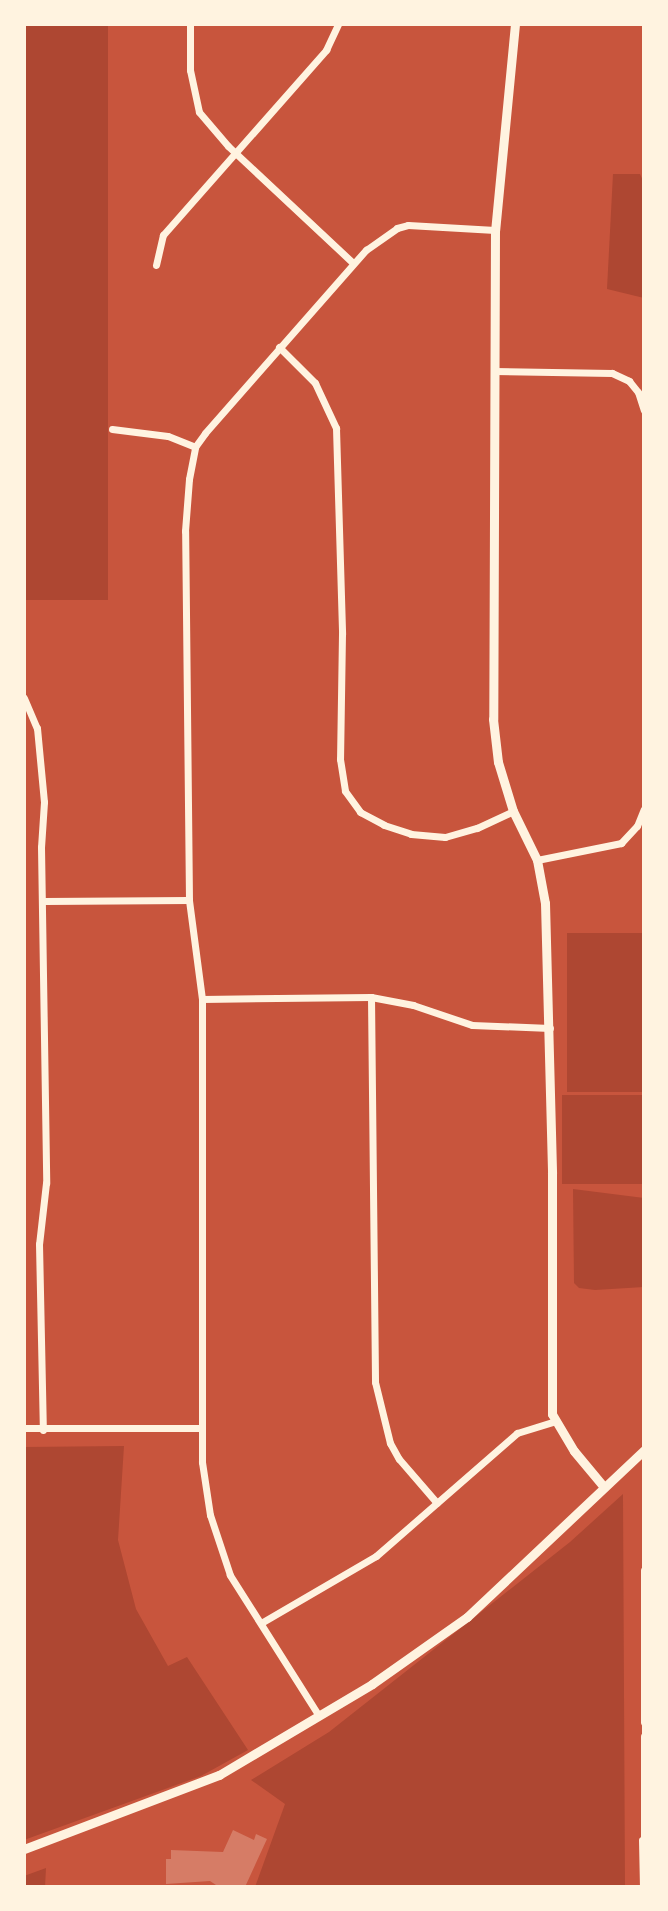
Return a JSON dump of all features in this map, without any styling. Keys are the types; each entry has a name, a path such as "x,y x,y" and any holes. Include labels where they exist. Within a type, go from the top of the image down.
{"street":[{"path":"190,24 190,70 199,112 235,153 353,263"},
{"path":"156,265 163,235 326,50 338,24"},
{"path":"515,24 495,230 493,719 498,762 513,811 537,860 545,903 550,1028 552,1414 574,1451 604,1487"},
{"path":"319,1716 230,1575 210,1515 202,1462 202,999 189,900 185,531 195,447 353,263 382,238 408,225 495,230"},
{"path":"279,347 315,383 336,428 342,634 340,759 345,791 360,812 384,825 411,834 445,837 477,828 513,811"},
{"path":"494,371 621,375 638,392 644,410"},
{"path":"112,429 168,436 195,447"},
{"path":"24,698 37,728 42,761 46,1183 39,1244 43,1430"},
{"path":"537,860 621,843 637,826 644,809"},
{"path":"44,901 189,900"},
{"path":"202,999 371,997 413,1005 472,1025 550,1028"},
{"path":"371,997 375,1382 390,1443 399,1459 437,1503"},
{"path":"261,1623 376,1556 517,1433 556,1421"},
{"path":"24,1428 202,1428"},
{"path":"24,1849 219,1775 319,1716 467,1617 644,1450"},
{"path":"644,1570 644,1722"},
{"path":"643,1887 644,1736"}],"shaded area":[{"path":"24,24 108,24 108,600 24,600"},
{"path":"613,174 640,174 644,183 644,298 607,289"},
{"path":"567,933 644,933 644,1092 567,1092"},
{"path":"562,1095 644,1095 644,1184 562,1184"},
{"path":"573,1189 644,1198 644,1287 595,1290 579,1288 574,1283"},
{"path":"124,1446 118,1540 136,1609 168,1666 187,1657 248,1750 201,1776 24,1840 24,1447"},
{"path":"623,1494 625,1887 255,1887 285,1804 251,1780 329,1732 570,1542"},
{"path":"46,1868 45,1887 24,1887 24,1876"}],"building":[{"path":"233,1830 254,1840 256,1834 267,1839 245,1887 219,1887 210,1881 166,1884 166,1859 171,1859 171,1850 223,1852"}]}
